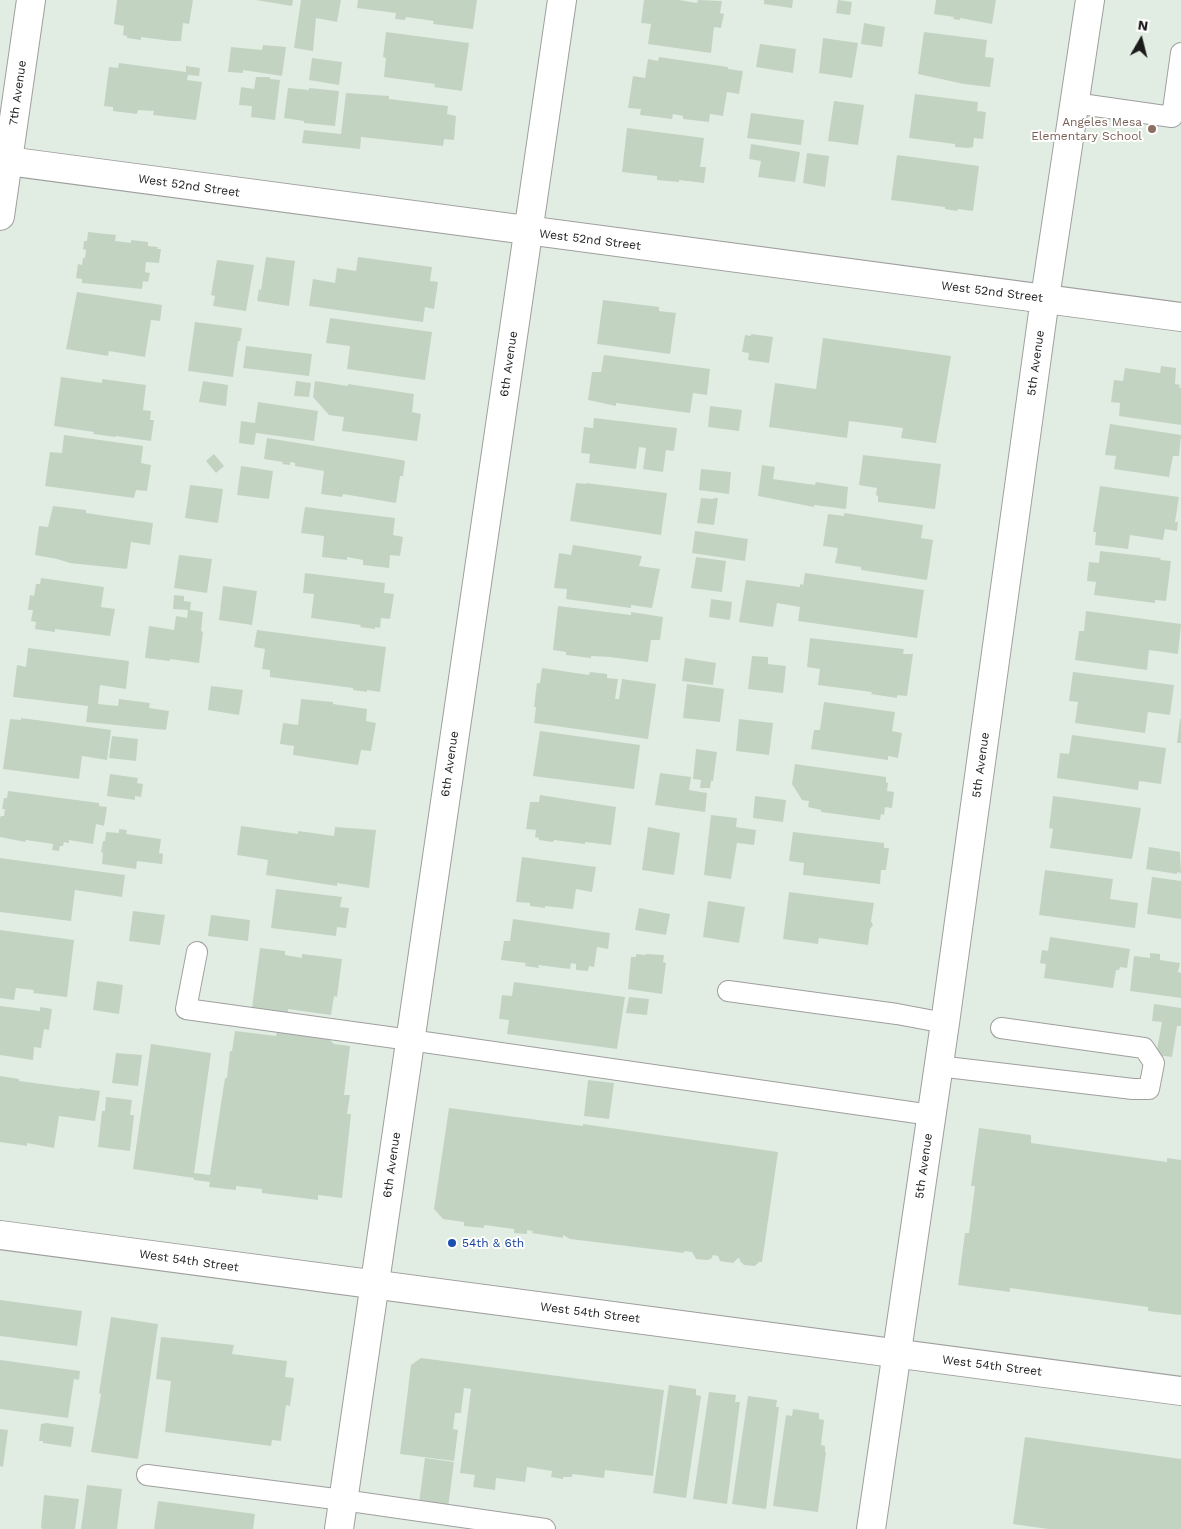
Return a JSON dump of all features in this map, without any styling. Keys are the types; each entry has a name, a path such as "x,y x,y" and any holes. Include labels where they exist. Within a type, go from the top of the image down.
{"street":[{"name":"7th Avenue","path":"0,216 4,161 31,0"},
{"name":"6th Avenue","path":"339,1529 562,0"},
{"name":"5th Avenue","path":"871,1529 945,1023 1045,298 1090,0"},
{"name":"West 52nd Street","path":"4,161 528,232 1181,317"},
{"name":"West 54th Street","path":"0,1235 374,1286 1181,1391"}],"lane":[{"path":"1074,103 1172,117 1181,54"},
{"path":"197,952 186,1010 410,1040 931,1115"},
{"path":"728,991 897,1014 945,1023"},
{"path":"938,1066 1133,1089 1149,1089 1154,1063 1144,1048 1001,1028"},
{"path":"146,1475 343,1500 545,1529"}],"building":[{"path":"117,0 193,0 189,24 183,23 181,41 141,37 141,40 127,38 127,36 123,35 124,26 114,24"},
{"path":"256,0 293,0 292,6"},
{"path":"301,0 341,0 337,22 316,18 313,51 294,48"},
{"path":"358,0 477,0 473,29 433,24 434,21 406,17 405,20 395,19 396,13 357,8"},
{"path":"644,0 679,0 697,3 698,0 722,1 720,13 724,14 721,28 714,27 711,53 648,44 651,24 641,23"},
{"path":"764,0 793,0 792,8 764,4"},
{"path":"838,0 852,2 850,15 836,13"},
{"path":"936,0 996,0 992,24 960,18 960,20 953,19 954,17 934,14"},
{"path":"864,23 885,27 882,47 861,44"},
{"path":"386,32 469,43 462,91 434,87 435,84 384,77 386,58 383,57"},
{"path":"924,32 987,40 985,57 994,58 990,87 964,84 918,74"},
{"path":"823,38 858,43 852,78 819,73"},
{"path":"760,44 796,49 793,73 756,67"},
{"path":"263,45 286,47 282,76 243,70 243,73 228,72 231,47 262,50"},
{"path":"659,57 743,71 739,94 727,92 723,116 710,114 709,122 683,119 683,116 673,114 672,119 640,115 641,109 628,108 633,76 645,78 648,59 658,61"},
{"path":"312,58 342,62 339,85 309,80"},
{"path":"119,63 186,72 186,66 200,68 199,76 188,75 187,80 202,82 196,120 153,115 154,111 138,110 137,114 113,111 113,107 104,106 109,67 118,68"},
{"path":"256,77 270,77 270,79 280,80 275,120 251,117 252,106 239,105 241,87 254,89"},
{"path":"288,88 339,91 335,126 304,123 304,121 284,118"},
{"path":"346,93 389,96 389,99 448,106 447,114 456,116 454,140 444,139 443,146 361,137 360,149 302,143 304,130 341,134"},
{"path":"915,94 978,102 977,111 986,112 983,139 974,138 973,147 968,148 955,147 955,144 909,138"},
{"path":"834,101 864,105 858,145 828,141"},
{"path":"751,113 804,120 801,145 747,138"},
{"path":"627,128 704,138 700,167 706,167 704,183 657,180 657,176 622,172"},
{"path":"751,144 800,152 795,182 758,177 761,161 749,159"},
{"path":"807,153 829,156 825,187 803,183"},
{"path":"897,155 979,166 973,211 958,209 957,211 945,209 945,207 891,200"},
{"path":"88,232 116,235 115,241 131,243 131,240 148,242 148,246 161,249 159,263 146,262 145,272 150,273 148,282 143,281 142,289 82,283 82,279 76,278 78,264 82,265 83,258 85,258 86,250 83,249 84,241 87,241"},
{"path":"266,257 295,261 289,306 257,301 259,289 261,290"},
{"path":"358,257 432,267 430,281 438,282 434,309 425,307 423,322 309,306 313,279 335,283 337,268 356,271"},
{"path":"217,260 254,265 246,311 213,306 215,296 211,295"},
{"path":"77,292 162,305 160,321 151,320 145,357 109,351 108,356 66,349"},
{"path":"603,300 659,307 659,311 676,313 670,354 597,344"},
{"path":"330,318 432,332 425,380 347,369 350,346 326,343"},
{"path":"195,322 242,328 240,341 238,341 233,377 188,371"},
{"path":"751,334 773,337 769,363 748,360 749,353 742,352 745,335 751,336"},
{"path":"823,338 951,356 936,443 901,438 903,428 849,421 847,438 769,427 775,383 816,389"},
{"path":"246,346 312,354 309,376 243,368"},
{"path":"604,355 710,369 707,395 693,393 690,413 616,403 616,406 588,400 592,372 601,372"},
{"path":"1161,366 1176,368 1175,384 1180,385 1179,388 1181,388 1181,425 1119,416 1120,403 1111,402 1114,380 1123,381 1125,368 1160,373"},
{"path":"61,377 102,383 102,379 146,385 143,410 151,411 150,420 154,420 151,441 93,434 94,432 54,426"},
{"path":"203,381 228,385 226,406 199,402"},
{"path":"296,381 311,383 309,397 294,396"},
{"path":"315,381 414,394 412,412 421,414 417,441 342,431 344,417 329,415 313,397"},
{"path":"258,402 318,411 314,441 256,433 254,445 239,443 241,421 255,423"},
{"path":"710,406 742,410 739,431 708,427"},
{"path":"594,418 677,428 674,451 666,450 663,472 643,469 646,448 639,447 636,469 589,463 590,454 581,453 584,427 593,428"},
{"path":"1110,424 1181,435 1179,456 1173,456 1169,477 1114,469 1116,456 1105,455"},
{"path":"64,435 143,446 141,463 151,465 147,491 136,490 134,498 45,486 50,452 62,453"},
{"path":"267,438 405,461 403,476 400,476 396,503 343,494 342,497 321,494 324,471 295,466 295,463 290,462 290,465 264,459"},
{"path":"214,454 224,466 216,473 206,461"},
{"path":"863,455 941,464 935,509 878,502 877,488 859,485"},
{"path":"762,465 775,467 773,479 815,485 816,482 848,487 846,509 814,505 814,507 758,496"},
{"path":"241,466 273,471 269,499 237,495"},
{"path":"701,469 731,472 729,494 699,490"},
{"path":"576,483 667,493 661,535 570,521"},
{"path":"190,485 223,489 218,523 185,518"},
{"path":"1100,486 1179,497 1175,522 1178,522 1177,531 1165,529 1163,540 1130,535 1128,549 1095,545 1096,532 1093,532"},
{"path":"701,498 718,498 714,525 697,523"},
{"path":"53,506 86,510 86,513 153,523 150,545 131,542 127,569 70,563 35,555 39,526 48,527"},
{"path":"305,507 395,518 393,535 403,537 400,556 390,555 389,568 363,565 363,560 347,557 347,560 322,557 324,536 301,533"},
{"path":"844,513 923,525 921,538 933,540 927,580 861,570 861,567 835,563 838,548 823,546 828,514 844,516"},
{"path":"695,531 748,539 745,561 692,553"},
{"path":"573,545 642,556 639,566 660,569 652,608 631,605 631,608 566,599 567,589 554,588 559,553 571,555"},
{"path":"1100,551 1161,558 1160,560 1171,561 1166,601 1155,600 1155,603 1094,595 1096,582 1087,581 1089,562 1099,563"},
{"path":"179,555 212,559 207,593 174,588"},
{"path":"696,557 726,561 722,592 691,588"},
{"path":"305,573 385,583 384,593 394,594 390,619 381,618 380,628 375,627 375,629 360,627 361,625 311,618 314,594 303,593"},
{"path":"805,573 924,590 917,638 798,621 800,607 777,603 773,627 739,622 746,580 800,587 800,584 803,585"},
{"path":"41,578 104,587 101,607 115,609 110,636 55,629 55,632 35,629 36,622 31,621 33,610 28,610 30,595 34,596 36,584 40,584"},
{"path":"223,586 257,591 252,625 219,620"},
{"path":"174,595 184,596 184,601 191,602 190,610 203,612 201,631 203,632 199,663 145,658 149,626 174,630 176,616 187,618 188,610 173,609"},
{"path":"711,599 732,602 730,620 709,617"},
{"path":"558,606 631,615 631,612 663,617 660,640 651,640 648,662 610,657 591,656 591,658 566,655 566,652 553,650"},
{"path":"1086,611 1181,624 1178,654 1149,650 1147,670 1075,660 1079,631 1084,631"},
{"path":"257,630 386,647 380,692 367,690 367,692 353,690 353,688 270,677 270,670 262,669 265,649 254,647"},
{"path":"810,638 904,649 903,654 913,654 907,696 897,695 897,698 871,694 872,692 818,685 820,669 807,667"},
{"path":"28,648 129,661 126,689 100,685 98,704 118,706 119,699 150,703 149,708 169,711 166,730 86,722 88,706 13,697 17,665 26,667"},
{"path":"752,656 768,657 768,664 786,666 783,693 748,689"},
{"path":"685,658 716,663 713,685 682,681"},
{"path":"542,668 589,675 590,672 607,674 607,678 618,679 615,699 619,699 622,679 656,684 648,739 534,723 537,683 540,683"},
{"path":"1073,672 1174,685 1170,715 1148,712 1145,733 1075,723 1078,702 1069,701"},
{"path":"687,684 724,689 720,722 683,718"},
{"path":"211,686 243,690 239,715 208,710"},
{"path":"301,699 333,702 333,704 367,709 366,721 376,723 371,751 361,750 358,765 293,755 294,746 280,744 283,723 298,725"},
{"path":"824,702 895,712 892,731 902,733 898,758 888,756 888,760 811,749 814,730 820,730"},
{"path":"21,718 111,730 107,760 82,756 79,779 3,769 10,719 21,720"},
{"path":"739,719 773,723 769,755 736,751"},
{"path":"1180,719 1181,743 1177,743"},
{"path":"540,731 640,745 634,789 533,776"},
{"path":"1072,735 1166,748 1161,784 1139,781 1138,790 1057,778 1060,753 1069,754"},
{"path":"112,736 138,739 136,761 109,758"},
{"path":"696,749 717,752 713,781 711,781 710,788 700,788 701,780 693,779"},
{"path":"795,764 886,777 886,782 888,783 887,791 894,792 892,808 885,807 884,815 881,814 880,820 821,812 821,810 808,807 809,801 802,800 792,784"},
{"path":"660,773 691,777 689,790 707,793 705,812 655,805"},
{"path":"110,774 138,778 137,783 143,784 141,797 135,796 135,800 107,796"},
{"path":"8,791 99,803 99,806 107,807 104,826 96,824 93,844 69,840 69,843 64,842 63,846 60,846 59,851 52,850 53,844 26,840 25,842 0,837 0,818 4,816 5,809 2,809 4,798 7,798"},
{"path":"540,795 616,807 611,845 539,840 539,838 535,837 536,830 526,829 530,802 539,802"},
{"path":"755,796 786,800 783,822 753,818"},
{"path":"1053,796 1141,808 1132,859 1050,848 1053,829 1049,828"},
{"path":"711,815 737,818 736,827 756,830 754,845 737,843 731,879 704,875"},
{"path":"241,826 298,834 298,831 334,836 335,827 376,830 369,888 337,883 337,886 266,875 268,860 237,855"},
{"path":"648,827 680,833 674,875 642,870"},
{"path":"119,829 127,830 126,834 161,839 159,853 163,854 162,864 137,861 136,869 102,864 103,853 101,852 106,832 119,833"},
{"path":"793,832 884,843 884,848 889,848 886,870 881,870 880,884 803,875 804,863 789,861"},
{"path":"1149,847 1180,852 1181,873 1146,869"},
{"path":"522,857 596,867 592,892 576,889 573,909 545,906 545,908 530,906 530,903 516,902"},
{"path":"0,858 125,875 122,897 75,890 71,921 0,912"},
{"path":"1045,870 1113,879 1110,899 1138,903 1135,928 1039,915"},
{"path":"1152,877 1181,881 1181,919 1147,914"},
{"path":"276,889 342,897 340,907 349,908 346,928 337,927 336,936 271,928"},
{"path":"789,892 874,903 871,921 873,925 870,929 868,945 819,938 818,944 783,939"},
{"path":"708,901 745,907 739,943 703,937"},
{"path":"639,908 670,914 666,935 635,930"},
{"path":"133,911 165,915 160,945 129,941"},
{"path":"211,915 250,920 248,941 208,936"},
{"path":"513,919 610,933 608,949 597,947 594,967 589,966 588,971 576,970 576,964 571,963 570,969 538,965 539,968 525,966 526,963 501,960 504,941 510,941"},
{"path":"0,930 74,940 67,997 33,993 34,990 16,988 14,1000 0,998"},
{"path":"1050,937 1130,949 1127,968 1120,967 1119,970 1116,970 1113,988 1044,978 1046,964 1040,963 1042,950 1048,951"},
{"path":"260,948 285,951 285,955 302,958 302,954 342,959 337,997 334,996 331,1015 288,1009 288,1013 252,1008"},
{"path":"1150,953 1160,954 1160,960 1180,963 1178,972 1181,973 1181,998 1130,991 1134,956 1150,958"},
{"path":"636,954 664,955 663,962 666,963 662,994 628,989 631,957 636,957"},
{"path":"97,981 123,985 119,1014 93,1010"},
{"path":"514,982 625,997 617,1049 507,1034 509,1020 499,1019 502,995 512,996"},
{"path":"629,997 649,999 647,1015 626,1013"},
{"path":"1154,1004 1181,1008 1181,1026 1177,1026 1172,1057 1156,1055 1162,1022 1152,1021"},
{"path":"0,1006 40,1011 40,1007 52,1009 49,1030 44,1029 41,1048 34,1047 33,1060 0,1055"},
{"path":"235,1031 276,1036 277,1032 328,1038 334,1044 350,1046 344,1095 350,1095 347,1114 351,1114 342,1198 318,1195 318,1200 262,1193 262,1189 236,1186 236,1190 209,1187 210,1182 194,1180 194,1178 133,1169 151,1044 211,1053 194,1173 210,1175 225,1078 227,1078 230,1051 232,1051"},
{"path":"116,1053 142,1055 138,1086 112,1083"},
{"path":"0,1076 19,1079 19,1081 100,1091 95,1121 59,1116 54,1148 27,1143 27,1146 0,1142"},
{"path":"588,1080 614,1083 609,1119 584,1116"},
{"path":"106,1097 132,1100 130,1115 134,1115 130,1151 98,1147 102,1111 105,1111"},
{"path":"449,1108 583,1126 583,1124 778,1152 762,1262 755,1266 744,1265 738,1258 733,1263 720,1261 718,1256 713,1255 711,1259 696,1259 692,1252 684,1251 684,1253 570,1239 563,1235 563,1238 532,1233 533,1231 527,1230 527,1234 514,1233 514,1229 484,1225 484,1228 464,1226 464,1222 443,1219 434,1209"},
{"path":"979,1128 1031,1135 1031,1143 1167,1162 1167,1158 1181,1160 1181,1315 1148,1311 1148,1307 1010,1288 1010,1292 958,1285 965,1233 969,1233 975,1186 971,1186"},
{"path":"0,1300 82,1311 77,1346 0,1336"},
{"path":"111,1317 158,1324 138,1459 91,1452"},
{"path":"161,1337 234,1345 232,1354 287,1361 285,1377 294,1378 290,1406 286,1405 281,1441 272,1440 271,1446 165,1432 171,1381 156,1379"},
{"path":"421,1358 664,1390 653,1476 605,1470 604,1478 572,1474 572,1477 563,1477 563,1479 551,1477 552,1471 527,1467 525,1482 496,1478 495,1490 473,1487 475,1475 460,1473 471,1389 464,1388 461,1413 455,1413 453,1429 458,1430 454,1461 400,1454 411,1365"},
{"path":"0,1360 80,1371 79,1380 74,1379 68,1418 0,1409"},
{"path":"669,1385 696,1389 696,1395 701,1396 686,1498 653,1493"},
{"path":"709,1392 736,1395 735,1402 740,1402 727,1504 693,1499"},
{"path":"748,1396 777,1400 776,1407 779,1407 766,1509 732,1504"},
{"path":"793,1409 819,1413 819,1419 824,1420 821,1445 825,1446 826,1452 818,1512 773,1506 786,1415 792,1416"},
{"path":"41,1424 74,1427 71,1447 39,1441"},
{"path":"0,1429 8,1430 3,1467 0,1466"},
{"path":"1025,1437 1181,1459 1181,1529 1048,1529 1013,1524"},
{"path":"425,1458 454,1462 448,1508 419,1503"},
{"path":"87,1485 122,1489 117,1529 81,1529"},
{"path":"44,1495 79,1499 75,1529 42,1529"},
{"path":"158,1501 255,1514 253,1529 154,1529"}],"place":[{"name":"Angeles Mesa Elementary School","path":"1152,129"},
{"name":"54th & 6th","path":"452,1243"}]}
